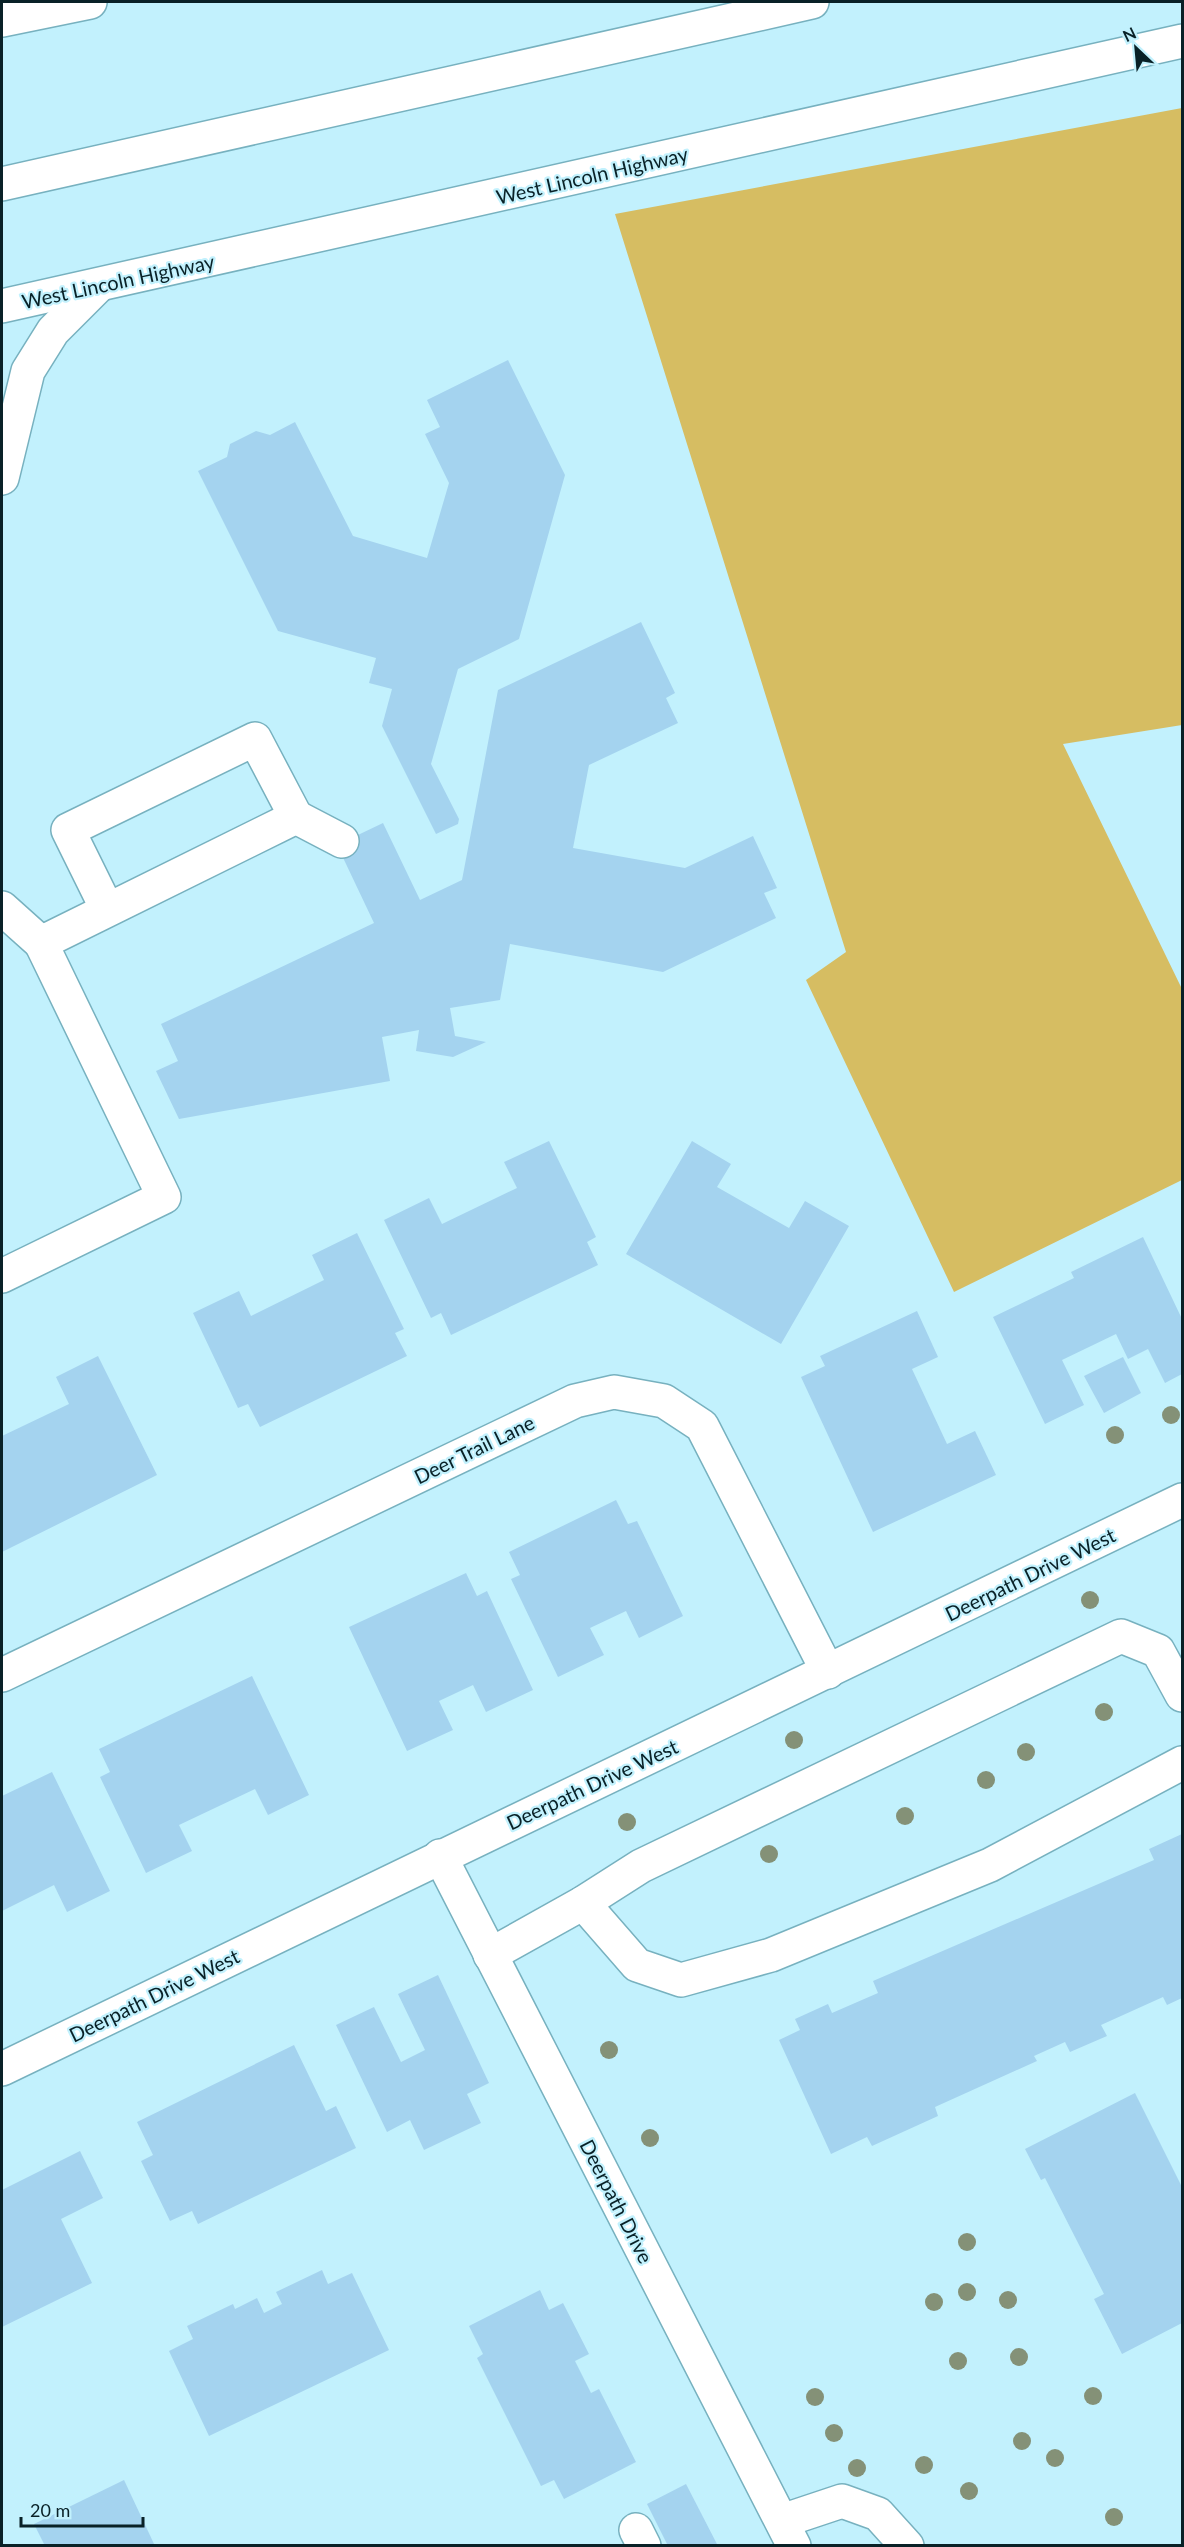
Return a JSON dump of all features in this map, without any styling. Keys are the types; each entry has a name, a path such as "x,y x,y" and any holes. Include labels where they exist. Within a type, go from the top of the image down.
{"street":[{"path":"2,20 90,2"},
{"path":"2,184 812,2"},
{"name":"West Lincoln Highway","path":"2,306 97,287 1182,41"},
{"path":"2,478 28,371 53,331 97,287"},
{"path":"107,909 68,830 255,739 296,817 342,841"},
{"path":"41,943 296,817"},
{"path":"2,908 41,943 164,1197 2,1276"},
{"name":"Deer Trail Lane","path":"2,1675 575,1401 614,1392 664,1401 702,1426 828,1672"},
{"name":"Deerpath Drive West","path":"2,2069 1182,1500"},
{"path":"490,1955 583,1904 641,1866 1121,1636 1158,1651 1182,1695"},
{"path":"583,1904 637,1965 681,1980 771,1955 990,1865 1182,1762"},
{"name":"Deerpath Drive","path":"440,1856 788,2533"},
{"path":"788,2533 842,2501 878,2514 908,2546"}],"shaded area":[{"path":"1182,108 1182,725 1063,744 1182,989 1182,1180 954,1292 806,980 846,952 615,214"}],"building":[{"path":"508,360 565,475 519,639 458,669 431,764 459,819 458,824 436,834 382,726 392,689 369,683 376,658 278,631 198,471 227,457 230,444 256,431 270,435 295,422 353,536 427,558 449,483 425,434 440,427 427,400"},
{"path":"641,622 675,693 666,698 678,723 589,765 573,848 685,868 753,836 777,888 764,893 776,918 663,972 510,944 500,1000 450,1008 455,1036 486,1042 453,1057 416,1051 419,1030 382,1037 390,1081 179,1119 156,1071 178,1061 161,1024 374,923 337,845 383,823 420,900 462,880 498,690"},
{"path":"549,1141 596,1237 587,1242 598,1265 451,1335 441,1313 431,1318 384,1220 429,1198 442,1224 517,1188 504,1162"},
{"path":"692,1141 731,1164 717,1187 789,1228 805,1201 849,1226 781,1344 626,1254"},
{"path":"357,1233 404,1329 395,1333 407,1356 260,1427 248,1404 238,1408 193,1313 239,1291 251,1316 324,1280 312,1255"},
{"path":"1143,1237 1182,1319 1182,1374 1165,1383 1148,1349 1128,1359 1116,1334 1062,1360 1084,1405 1045,1424 993,1317 1074,1278 1071,1272"},
{"path":"917,1311 938,1357 912,1369 947,1444 975,1431 996,1475 873,1532 801,1377 825,1366 820,1356"},
{"path":"98,1356 157,1475 2,1552 2,1436 69,1404 56,1377"},
{"path":"1123,1357 1141,1393 1104,1413 1084,1376"},
{"path":"616,1500 628,1524 637,1521 683,1616 639,1638 626,1611 590,1628 604,1655 558,1677 511,1579 520,1575 509,1552"},
{"path":"466,1573 477,1596 487,1591 533,1690 486,1712 473,1685 439,1701 453,1730 407,1751 349,1627"},
{"path":"252,1676 309,1795 268,1815 255,1789 179,1825 192,1851 146,1873 100,1777 110,1772 99,1749"},
{"path":"52,1772 110,1891 67,1912 54,1885 2,1911 2,1796"},
{"path":"1182,1834 1182,1998 1167,2005 1163,1997 1101,2025 1107,2036 1070,2052 1065,2042 1034,2056 1037,2061 935,2107 938,2116 872,2146 867,2137 831,2154 779,2040 800,2030 795,2019 828,2004 832,2013 878,1993 873,1981 1154,1860 1149,1849"},
{"path":"438,1975 489,2083 467,2094 481,2123 424,2150 410,2120 387,2132 336,2025 374,2007 401,2062 425,2050 398,1994"},
{"path":"294,2045 326,2111 336,2106 356,2148 198,2224 192,2211 170,2221 141,2161 153,2155 137,2122"},
{"path":"1135,2093 1182,2187 1182,2323 1122,2354 1094,2299 1104,2294 1045,2178 1041,2180 1025,2149"},
{"path":"80,2151 103,2198 61,2219 92,2283 2,2327 2,2190"},
{"path":"322,2270 328,2284 352,2273 389,2350 209,2436 169,2351 193,2339 187,2326 233,2304 235,2309 257,2298 264,2313 282,2304 276,2292"},
{"path":"540,2290 549,2310 563,2303 589,2354 575,2361 591,2393 599,2389 636,2462 564,2499 554,2480 541,2486 477,2358 483,2354 469,2326"},
{"path":"124,2480 155,2546 45,2546 34,2524"},
{"path":"686,2484 718,2546 668,2546 647,2504"}]}
